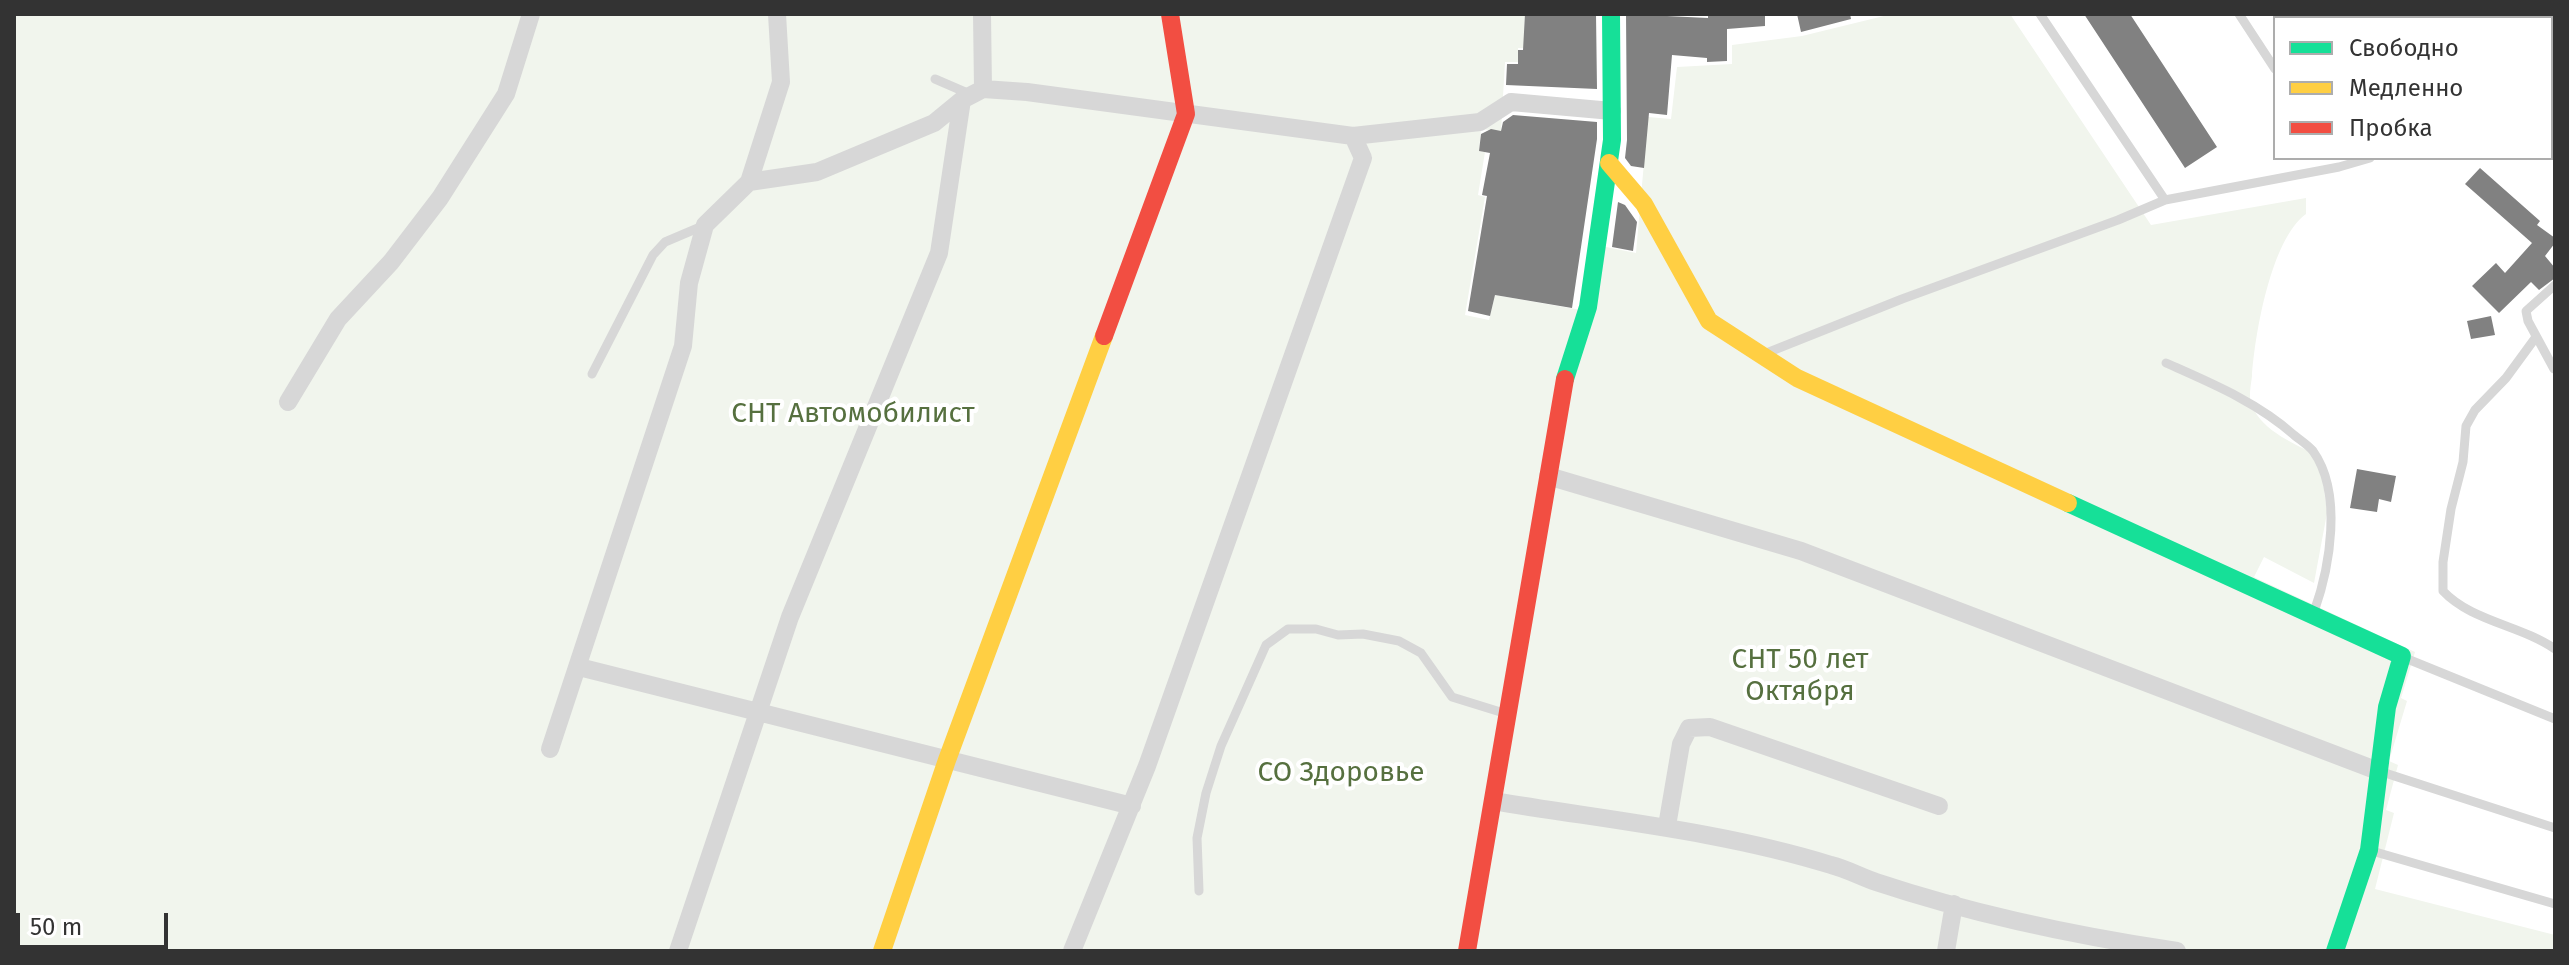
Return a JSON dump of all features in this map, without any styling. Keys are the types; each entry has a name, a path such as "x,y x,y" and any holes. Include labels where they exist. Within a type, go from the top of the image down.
{"street":[{"path":"288,402 338,319 391,262 440,198 506,94 531,14"},
{"path":"550,749 683,346 689,283 705,225 749,182 781,82 777,14"},
{"path":"678,951 790,617 939,253 972,95 982,14"},
{"path":"882,951 947,760 1186,114 1170,14"},
{"path":"1467,951 1564,381 1588,307 1612,140 1611,14"},
{"path":"749,182 817,172 934,123 972,95 1027,92 1353,136 1480,122 1511,102 1612,111"},
{"path":"1072,951 1132,806 1363,158 1353,136"},
{"path":"1609,163 1644,204 1709,321 1797,378 2402,656 2387,707 2369,850 2335,951"},
{"path":"1548,476 1801,551 2378,771"},
{"path":"579,667 1132,806"},
{"path":"1667,826 1681,744 1689,728 1710,727 1939,806"},
{"path":"1493,801 1606,820 1667,826 1831,865 1876,882 1954,904 2123,947 2177,951"},
{"path":"1946,951 1954,904"}],"lane":[{"path":"2040,14 2165,200"},
{"path":"2239,14 2273,66"},
{"path":"935,79 972,95"},
{"path":"1761,355 2165,200 2336,162"},
{"path":"592,374 653,255 665,242 705,225"},
{"path":"2554,369 2526,311 2555,285"},
{"path":"2536,337 2506,378 2475,410 2466,426 2463,462 2451,509 2443,562 2443,591 2454,603 2535,636 2555,649"},
{"path":"2166,363 2272,416 2312,450 2326,476 2331,525 2325,580 2313,615"},
{"path":"1199,891 1197,838 1206,793 1221,746 1266,645 1288,629 1316,629 1338,635 1363,634 1399,641 1421,653 1452,697 1507,714"},
{"path":"2402,656 2555,719"},
{"path":"2378,771 2555,828"},
{"path":"2369,850 2555,904"}],"green space":[{"path":"14,14 1525,14 1524,48 1518,48 1518,62 1505,62 1501,131 1481,129 1479,151 1485,152 1478,195 1485,197 1465,315 1489,320 1495,295 1581,310 1591,244 1636,253 1648,117 1671,119 1677,67 1732,64 1732,45 1802,36 1892,14 2010,14 2151,225 2306,198 2306,214 2283,244 2267,289 2257,336 2250,399 2257,415 2272,430 2320,457 2327,513 2314,583 2264,557 2254,577 2415,652 2401,698 2407,701 2389,761 2398,765 2386,810 2394,813 2375,889 2555,935 2555,951 14,951"}],"building":[{"path":"1525,14 1596,14 1597,89 1506,85 1507,64 1518,64 1518,50 1523,50"},
{"path":"1626,14 1708,18 1708,14 1765,14 1765,26 1727,29 1727,61 1707,62 1707,58 1672,55 1667,115 1649,113 1644,168 1631,166 1625,158"},
{"path":"1797,14 1850,14 1851,19 1801,32"},
{"path":"2084,14 2130,14 2217,147 2185,168"},
{"path":"1513,115 1597,122 1597,139 1572,308 1495,295 1490,316 1468,311 1487,196 1482,195 1490,153 1479,151 1481,134 1491,129 1501,131 1503,122"},
{"path":"2480,168 2540,221 2537,225 2555,238 2555,243 2545,256 2555,268 2555,278 2539,290 2531,282 2499,313 2472,286 2496,263 2505,273 2532,243 2465,184"},
{"path":"1618,202 1625,205 1637,222 1633,251 1612,247"},
{"path":"2491,316 2495,335 2471,339 2467,321"},
{"path":"2357,469 2396,476 2391,502 2379,499 2377,512 2350,508"}],"traffic: fast":[{"path":"1565,379 1588,307 1612,140 1611,14"},
{"path":"2068,503 2402,656 2387,707 2369,850 2335,951"}],"traffic: slow":[{"path":"1609,163 1644,204 1709,321 1797,378 2068,503"},
{"path":"882,951 947,760 1104,336"}],"traffic: jam":[{"path":"1104,336 1186,114 1170,14"},
{"path":"1467,951 1565,379"}],"park label":[{"name":"СНТ Автомобилист","path":"853,414"},
{"name":"СНТ 50 лет Октября","path":"1800,676"},
{"name":"СО Здоровье","path":"1341,773"}]}
